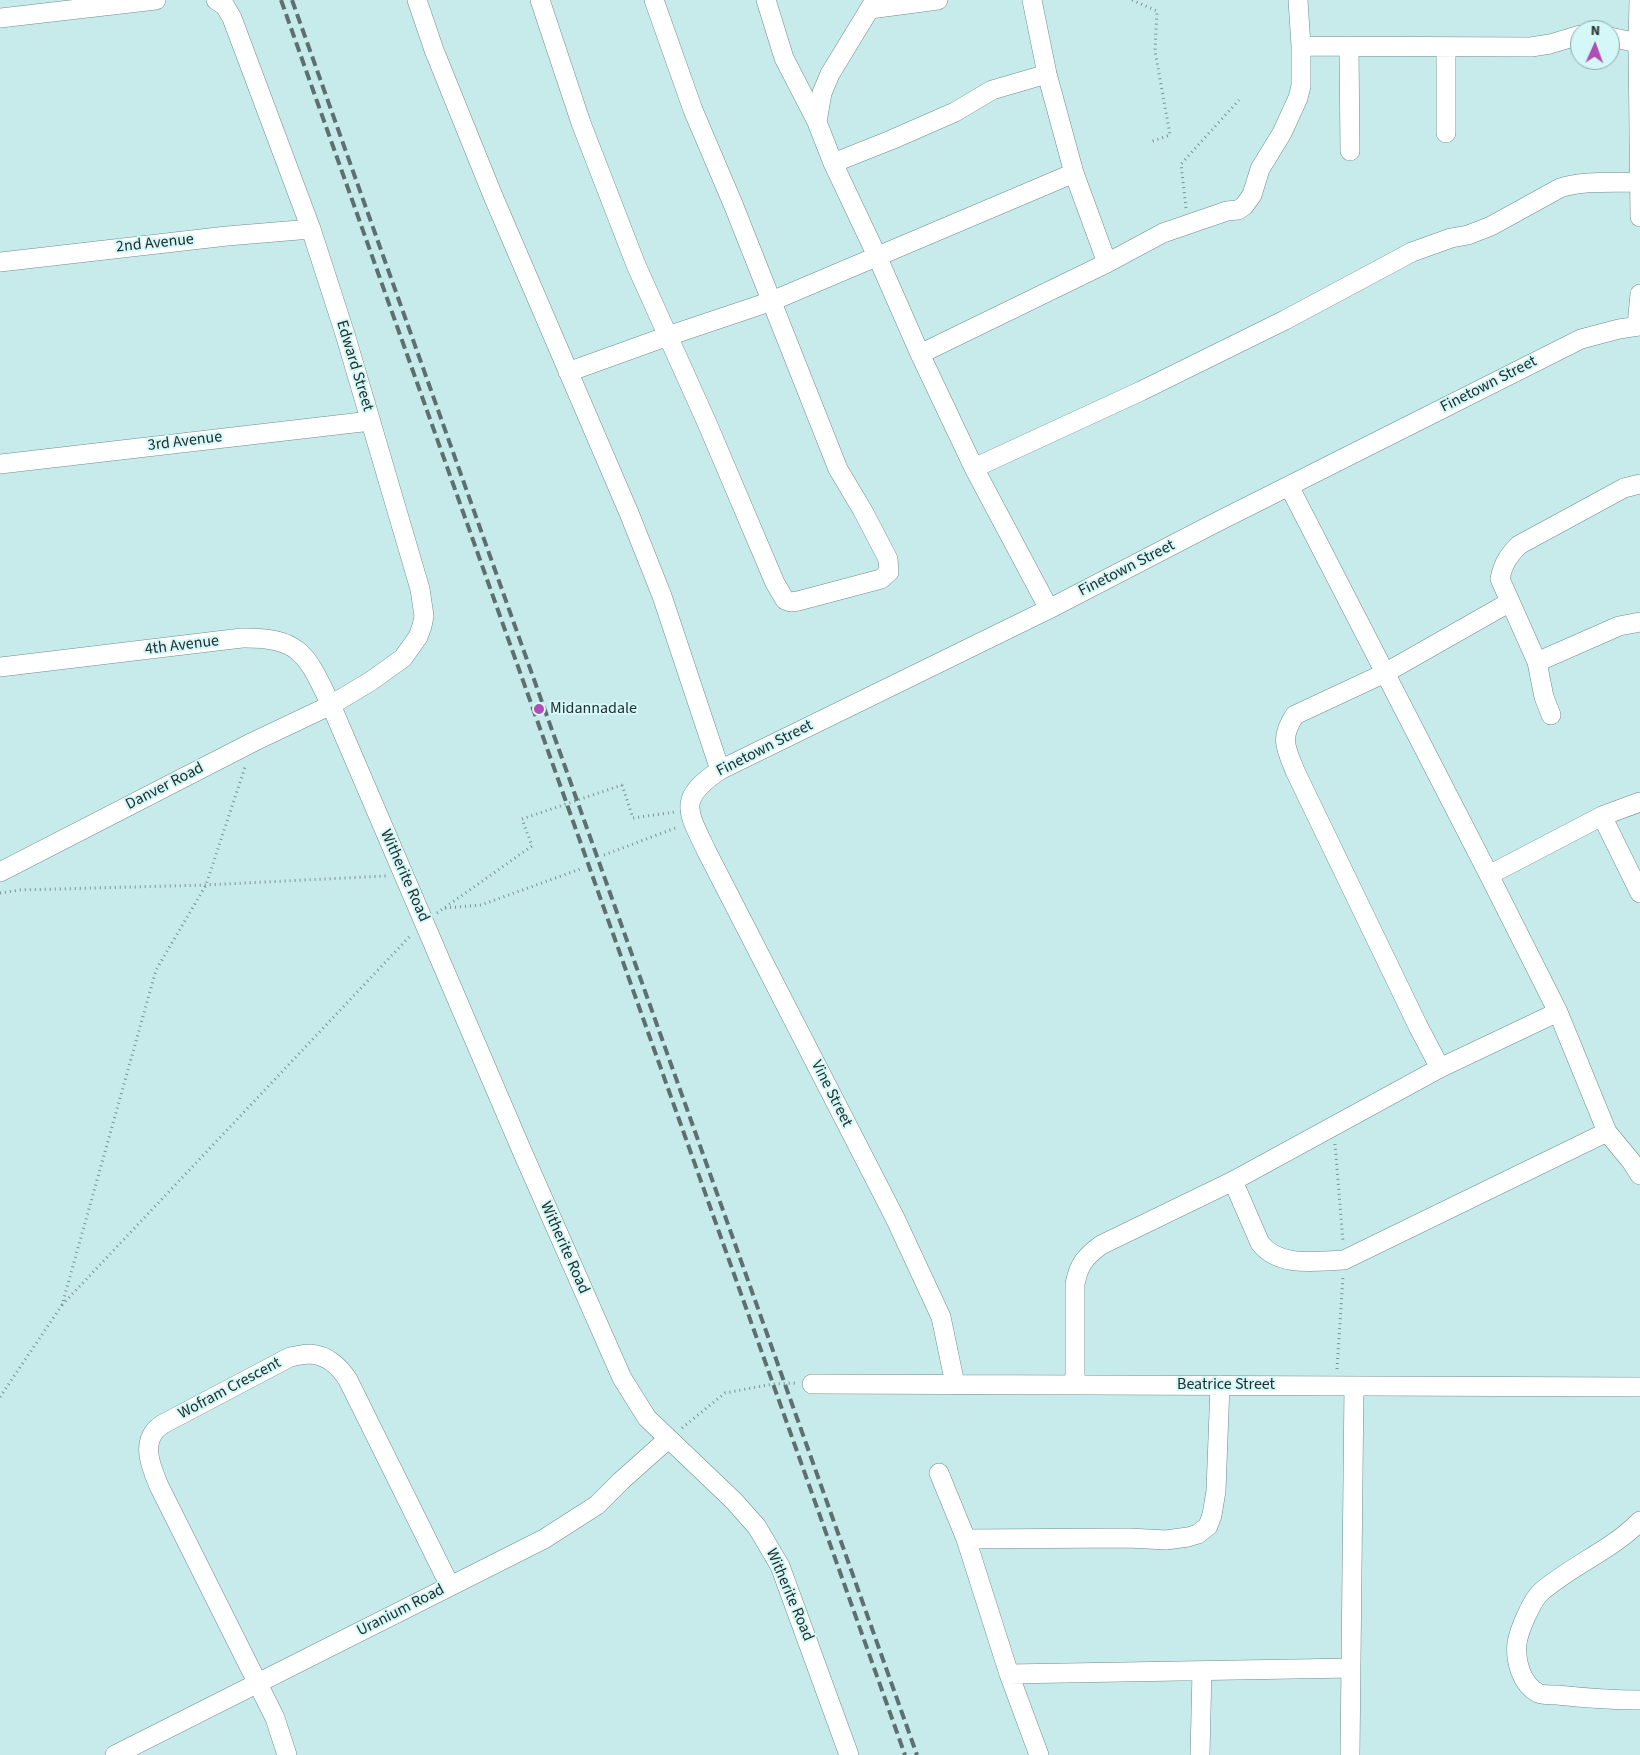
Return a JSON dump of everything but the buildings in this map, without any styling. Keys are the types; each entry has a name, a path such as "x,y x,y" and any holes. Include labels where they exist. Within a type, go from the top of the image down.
{"street":[{"path":"0,18 156,0"},
{"name":"Edward Street","path":"216,0 225,6 232,18 311,230 371,420 420,589 424,616 418,637 403,658 371,681 331,705"},
{"path":"418,0 434,50 493,196 629,513 662,596 720,770"},
{"path":"540,0 581,123 636,265 707,423 780,594 785,600 798,602 881,578 889,572 888,559 838,469 733,204 693,110 654,0"},
{"path":"766,0 784,58 817,122 833,163 920,354 974,468 1049,609"},
{"path":"817,122 822,93 830,74 872,5 938,0"},
{"path":"1032,0 1047,74 1074,173 1107,263"},
{"path":"920,354 1107,263 1163,233 1227,211 1238,210 1244,206 1252,195 1260,169 1282,132 1298,98 1301,86 1301,46 1298,0"},
{"path":"1639,0 1640,217"},
{"path":"1301,46 1531,47 1570,38"},
{"path":"1620,39 1638,43"},
{"path":"1349,46 1350,151"},
{"path":"1446,47 1446,133"},
{"path":"833,163 955,112 992,90 1047,74"},
{"path":"568,372 772,301 1074,173"},
{"path":"974,468 1141,391 1285,320 1412,252 1491,226 1560,188 1570,185 1640,182"},
{"name":"2nd Avenue","path":"0,262 227,236 311,230"},
{"path":"1639,326 1640,294"},
{"name":"Finetown Street","path":"691,816 690,798 701,784 720,770 1049,609 1581,339 1639,326"},
{"name":"3rd Avenue","path":"0,464 371,420"},
{"path":"1551,715 1544,697 1537,662 1500,579 1503,566 1509,555 1519,545 1624,488 1640,484"},
{"path":"1290,486 1558,1012 1607,1132 1640,1175"},
{"path":"1440,1068 1296,773 1284,738 1287,726 1294,715 1385,673 1510,602"},
{"path":"1537,662 1618,626 1640,622"},
{"name":"4th Avenue","path":"0,667 242,638 263,638 283,642 296,648 309,662 331,705"},
{"name":"Danver Road","path":"0,872 253,742 331,705"},
{"name":"Witherite Road","path":"331,705 522,1151 622,1378 647,1418 734,1501 757,1527 771,1549 780,1566 848,1755"},
{"path":"1489,875 1602,816 1640,802"},
{"name":"Vine Street","path":"691,816 907,1245 940,1317 955,1384"},
{"path":"1602,816 1640,893"},
{"path":"1075,1385 1075,1284 1078,1270 1086,1256 1101,1245 1233,1181 1440,1068 1558,1012"},
{"path":"1233,1181 1260,1243 1267,1251 1276,1257 1308,1262 1344,1260 1607,1132"},
{"name":"Wofram Crescent","path":"286,1755 275,1718 151,1467 149,1452 154,1432 163,1424 290,1357 311,1354 325,1358 340,1368 450,1586"},
{"name":"Beatrice Street","path":"812,1384 1640,1387"},
{"path":"966,1539 1128,1538 1166,1540 1198,1534 1208,1526 1216,1491 1220,1385"},
{"path":"1350,1755 1354,1386"},
{"name":"Uranium Road","path":"115,1755 544,1539 597,1505 668,1439"},
{"path":"939,1473 966,1539 1009,1674 1039,1755"},
{"path":"1640,1521 1615,1542 1539,1593 1528,1613 1518,1638 1516,1652 1520,1670 1526,1682 1538,1694 1603,1700 1640,1700"},
{"path":"1009,1674 1351,1668"},
{"path":"1200,1755 1202,1671"}],"path":[{"path":"1132,0 1157,11 1155,51 1170,135 1150,142"},
{"path":"1188,224 1181,164 1239,100"},
{"path":"62,1305 156,970 206,885 253,742"},
{"path":"0,1397 62,1305 424,921 532,846 522,818 622,785 633,818 691,816"},
{"path":"604,856 691,816"},
{"path":"444,908 481,904 583,868"},
{"path":"0,893 20,890 206,885 404,875"},
{"path":"668,1439 725,1393 784,1382 812,1384"}],"railway":[{"path":"281,0 905,1755"},
{"path":"292,0 917,1755"}],"place":[{"name":"Midannadale","path":"539,709"}]}
